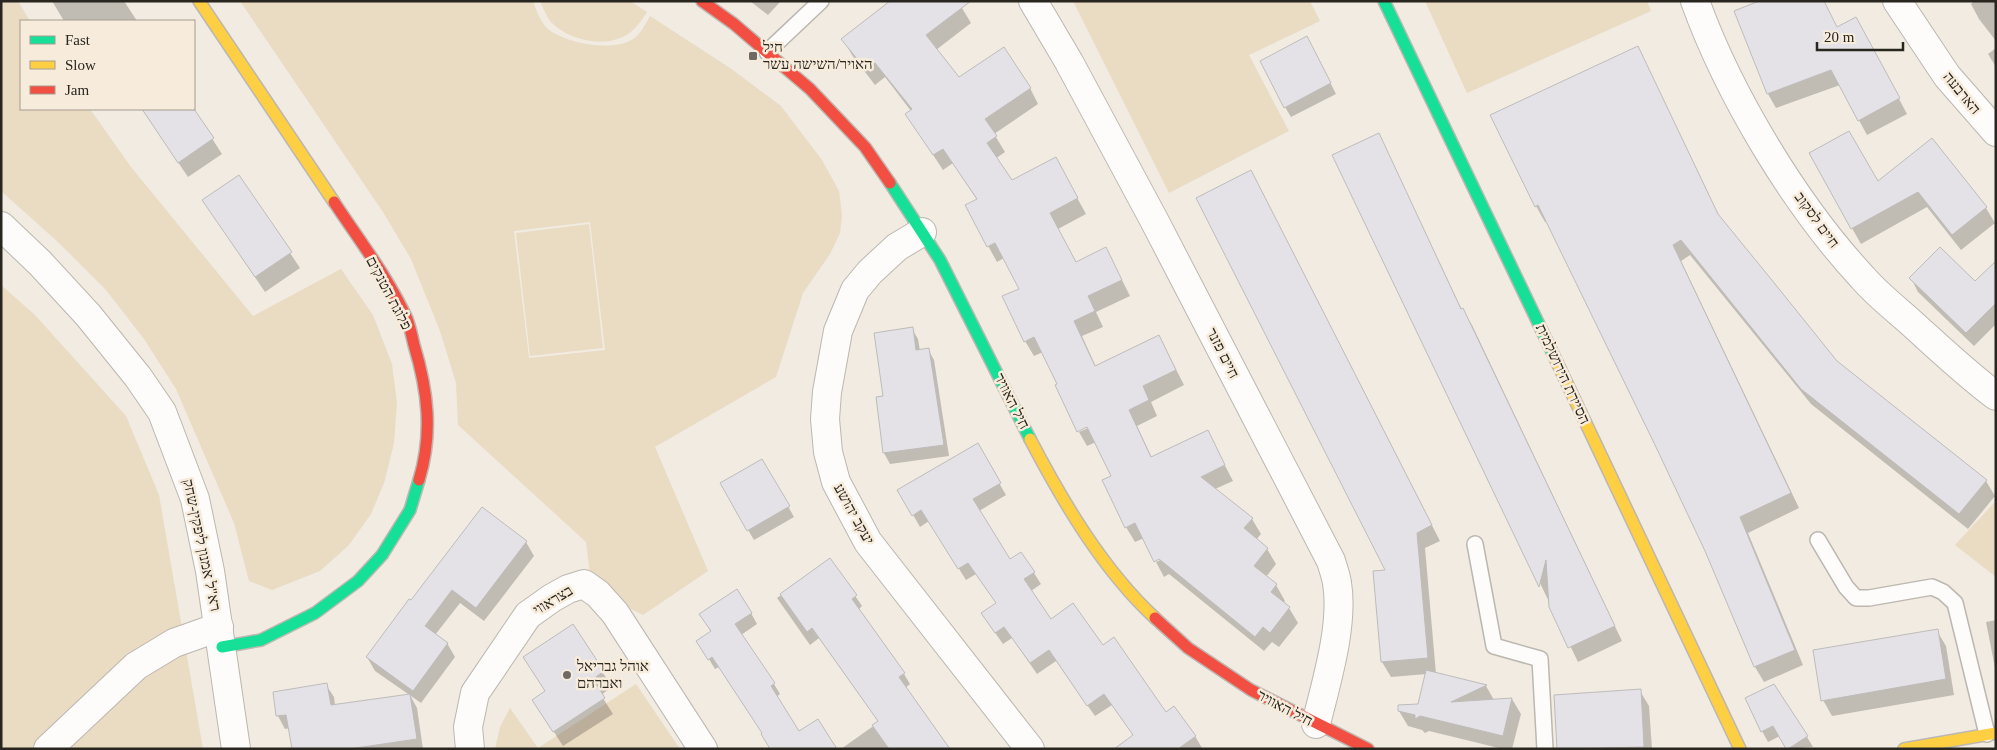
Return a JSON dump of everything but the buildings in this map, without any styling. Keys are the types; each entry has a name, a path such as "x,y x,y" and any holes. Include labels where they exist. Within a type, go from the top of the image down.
{"street":[{"name":"פלוגת הטנקים","path":"199,1 381,272 407,320 424,377 428,427 424,464 410,510 382,555 358,581 315,613 261,640 221,637"},
{"name":"חיל האוויר","path":"702,1 734,24 810,89 865,148 900,197 944,268 1056,487 1095,547 1138,602 1188,648 1252,690 1368,749"},
{"name":"חיים פזנר","path":"1033,1 1069,62 1154,220 1331,561 1337,584 1338,612 1332,656 1316,724"},
{"name":"הסיירת הירושלמית","path":"1384,1 1740,749"},
{"name":"חיים לסקוב","path":"1695,1 1703,24 1744,110 1782,172 1824,232 1863,279 1922,333 1996,396"},
{"name":"הארבעה","path":"1897,1 1947,76 1988,117"},
{"name":"רא\"ל אמנון ליפקין-שחק","path":"1,226 40,263 88,315 138,376 162,412 195,499 221,637 236,749"},
{"name":"יעקב יהושע","path":"922,232 897,247 870,272 855,290 838,331 827,392 825,419 828,452 836,482 868,542 1030,749"},
{"name":"בצראווי","path":"470,749 468,727 475,693 528,615 568,589 584,584 598,594 614,613 703,749"},
{"path":"48,749 136,666 174,643 221,637"},
{"path":"1904,749 1991,733"}],"lane":[{"path":"767,52 821,1"},
{"path":"1818,540 1846,587 1856,598 1870,598 1932,587 1943,592 1955,604 1991,733"},
{"path":"1475,544 1494,646 1540,659 1545,749"}],"shaded area":[{"path":"1,1 18,1 29,20 20,20 20,110 91,110 131,167 253,316 341,269 373,315 392,364 397,403 394,443 384,483 371,514 349,545 320,571 272,590 249,581 234,523 176,389 144,339 106,290 58,242 1,191"},
{"path":"240,1 533,1 543,23 556,34 580,43 606,46 618,45 637,36 650,16 730,68 781,106 822,160 839,191 842,215 840,233 830,254 803,293 776,377 655,447 708,571 643,615 592,590 586,542 458,425 456,383 440,331 411,259 383,212","holes":["590,222 605,350 529,358 514,231"]},
{"path":"540,1 630,1 647,12 635,28 624,36 603,42 591,41 580,39 559,29 549,20"},
{"path":"1073,1 1310,1 1320,21 1249,55 1289,131 1169,193"},
{"path":"1425,1 1647,1 1651,11 1467,93"},
{"path":"589,224 603,348 530,356 516,233"},
{"path":"1,285 35,315 126,416 159,495 203,749 1,749"},
{"path":"1996,501 1996,577 1955,545"},
{"path":"636,684 680,749 495,749 500,727 510,708 538,748"}],"traffic: fast":[{"path":"1384,1 1555,358"},
{"path":"890,183 940,260 1030,439"},
{"path":"222,647 261,640 315,613 358,581 382,555 410,510 419,480"}],"traffic: slow":[{"path":"199,1 334,202"},
{"path":"1555,358 1740,749"},
{"path":"1030,439 1070,511 1101,557 1118,579 1155,618"},
{"path":"1904,749 1996,733"}],"traffic: jam":[{"path":"702,1 734,24 810,89 865,147 890,183"},
{"path":"334,202 382,274 409,325 423,379 427,412 426,446 419,480"},
{"path":"1155,618 1188,648 1251,690 1368,749"}],"place":[{"name":"חיל האויר/השישה עשר","path":"753,56"},
{"name":"אוהל גבריאל ואברהם","path":"567,675"}]}
